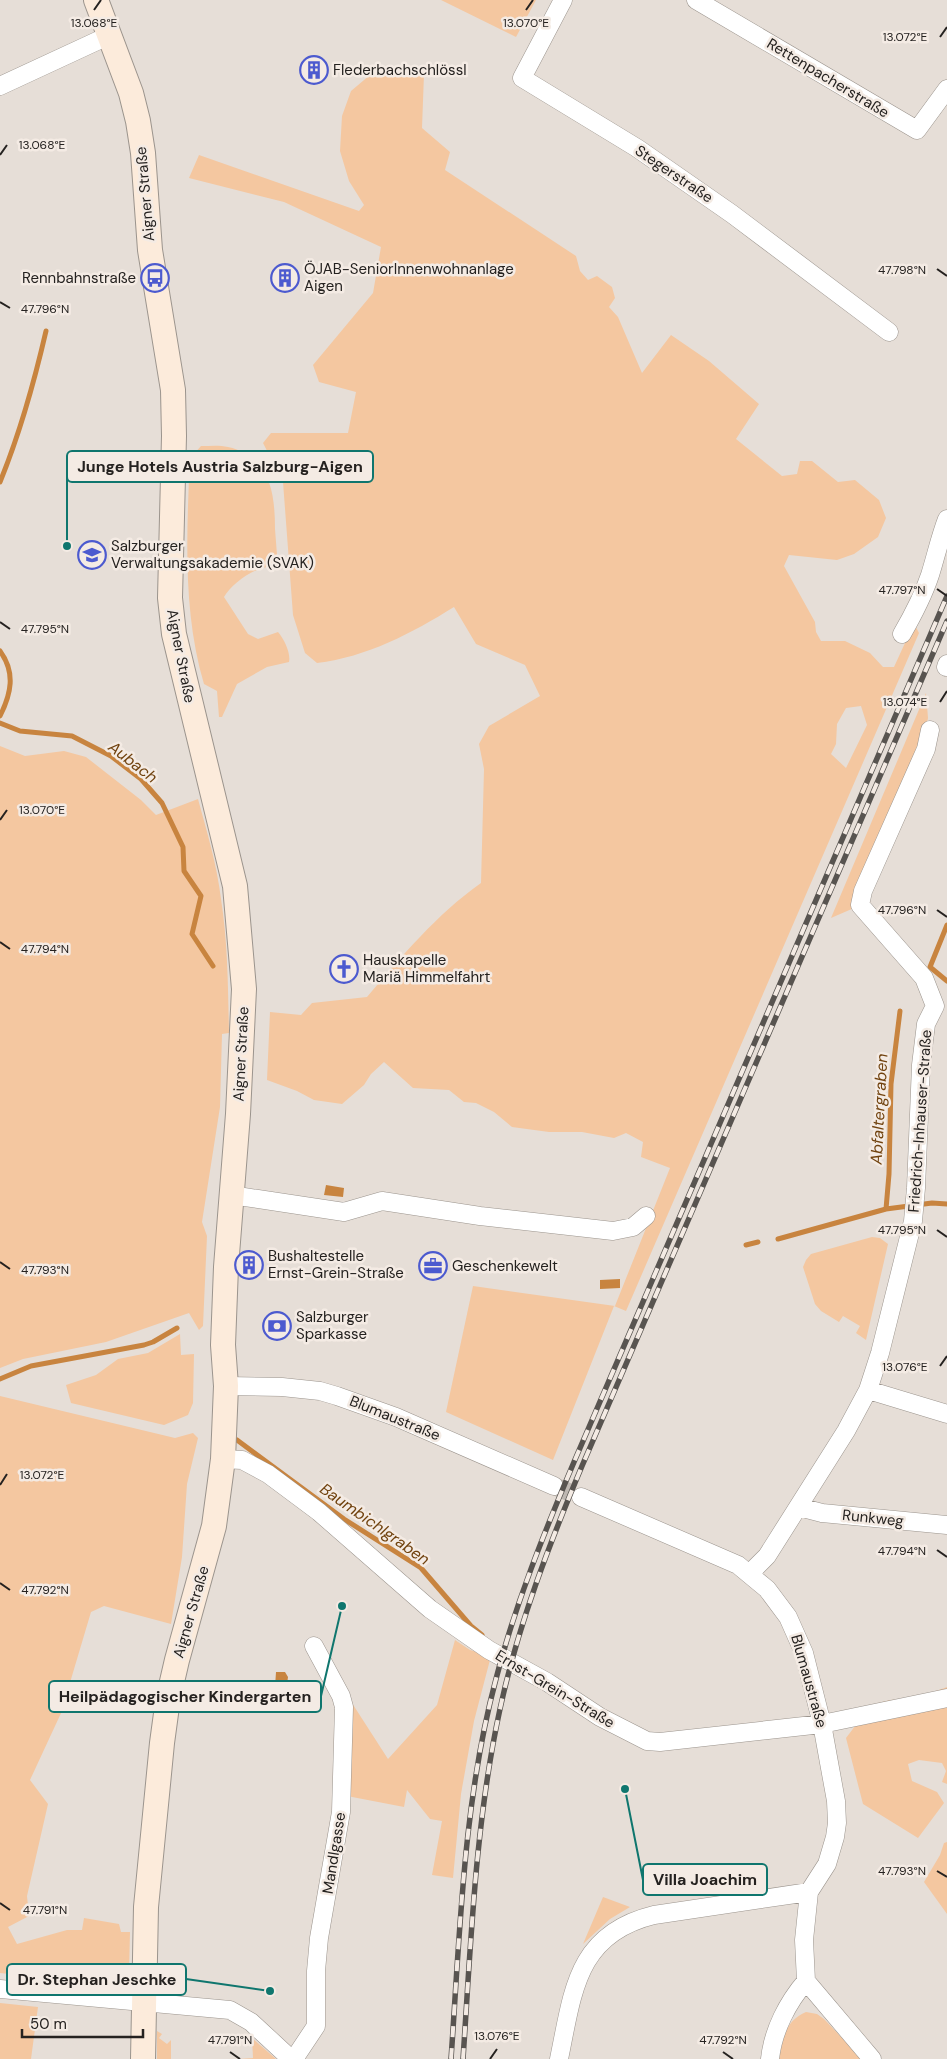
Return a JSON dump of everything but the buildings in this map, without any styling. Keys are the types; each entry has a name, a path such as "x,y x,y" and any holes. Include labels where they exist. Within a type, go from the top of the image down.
{"main road":[{"name":"Aigner Straße","path":"96,0 131,93 143,153 150,250 173,390 174,436 170,598 174,634 235,886 242,949 244,990 226,1258 223,1345 226,1386 222,1459 214,1526 177,1660 164,1723 146,1907 143,2059"}],"street":[{"name":"Stegerstraße","path":"563,0 522,78 661,164 732,214 889,332"},
{"name":"Rettenpacherstraße","path":"696,0 917,130 947,89"},
{"path":"0,86 110,35"},
{"path":"902,634 916,610 930,574 947,519"},
{"name":"Friedrich-Inhauser-Straße","path":"750,1573 767,1556 799,1507 846,1431 868,1390 880,1353 912,1221 916,1188 921,1065 926,1024 941,1007 924,978 860,905 863,891 926,748 930,730"},
{"path":"231,1195 344,1212 382,1201 480,1216 613,1231 633,1227 646,1216"},
{"name":"Blumaustraße","path":"226,1386 305,1389 345,1398 396,1417 554,1486"},
{"path":"868,1390 947,1414"},
{"name":"Ernst-Grein-Straße","path":"222,1459 242,1460 268,1474 319,1512 430,1608 459,1630 489,1650 547,1682 600,1718 647,1741 660,1742 822,1724 947,1698"},
{"name":"Blumaustraße","path":"581,1497 738,1565 750,1573 773,1596 788,1617 800,1640 822,1724 836,1801 837,1823 835,1837 827,1864 809,1892"},
{"name":"Runkweg","path":"799,1507 822,1513 947,1525"},
{"name":"Mandlgasse","path":"0,1989 230,2010 251,2022 293,2059 316,2026 316,1971 319,1938 341,1812 344,1707 341,1696 314,1646"},
{"path":"559,2059 579,1975 597,1946 620,1928 640,1918 654,1915 809,1892 804,1940 806,1980 872,2059"},
{"path":"770,2059 776,2032 789,2004 806,1980"}],"shaded area":[{"path":"441,0 536,0 516,37"},
{"path":"396,69 424,74 422,128 450,152 445,170 576,256 580,271 588,280 597,276 612,287 615,298 609,307 618,317 642,373 671,335 709,361 759,404 736,439 782,476 797,474 800,461 812,461 838,482 855,480 879,500 886,518 878,537 854,554 837,560 789,555 784,566 815,622 816,632 821,641 845,641 870,653 883,667 894,667 910,632 916,627 919,633 626,1311 614,1306 553,1460 446,1412 473,1286 615,1306 670,1168 641,1157 643,1142 626,1133 614,1138 582,1132 549,1132 512,1127 494,1112 476,1103 464,1102 449,1090 413,1088 384,1062 371,1074 364,1085 342,1104 314,1100 297,1091 267,1080 270,1012 301,1015 312,1003 367,997 406,952 449,908 481,883 484,769 479,744 489,726 540,696 525,665 476,644 454,607 405,635 371,650 336,660 317,663 305,653 293,615 283,482 263,443 271,433 348,433 356,392 319,382 313,365 373,293 381,247 284,202 189,178 199,155 359,211 364,205 349,181 340,151 342,116 351,91 370,75","holes":["861,706 867,725 846,768 831,754 836,744 837,724 846,708"]},
{"path":"201,446 225,446 242,452 261,467 267,478 274,502 278,567 263,568 247,575 234,585 224,597 248,634 258,639 278,632 283,638 289,654 289,662 267,667 237,684 222,717 219,717 217,691 204,684 197,656 189,599 187,541 190,454 194,454"},
{"path":"926,693 928,718 923,742 854,908 831,918"},
{"path":"0,746 25,756 64,751 86,757 141,800 156,815 198,799 214,861 223,916 229,1033 222,1034 220,1107 202,1222 207,1236 203,1326 199,1330 189,1313 106,1342 23,1359 0,1368"},
{"path":"326,1185 344,1188 343,1197 324,1195"},
{"path":"872,1237 880,1238 888,1244 866,1340 856,1333 860,1326 843,1316 839,1322 821,1311 815,1304 803,1267 811,1254"},
{"path":"620,1279 620,1288 600,1289 600,1280"},
{"path":"180,1334 181,1355 194,1354 193,1403 188,1415 164,1425 71,1403 66,1385 96,1375 118,1359 148,1353"},
{"path":"0,1396 175,1438 193,1433 198,1438 187,1484 182,1557 171,1624 104,1606 91,1612 69,1686 60,1689 62,1711 30,1780 48,1804 27,1896 29,1916 8,1927 17,1944 67,1930 82,1930 84,1918 119,1924 121,1932 130,1932 129,1973 126,1981 119,1986 0,1973"},
{"path":"455,1640 470,1650 491,1656 474,1721 461,1794 453,1878 432,1875 442,1821 430,1819 407,1790 404,1807 347,1796 350,1700 388,1759 437,1705"},
{"path":"276,1672 285,1672 288,1677 284,1688 275,1687"},
{"path":"947,1687 947,1784 942,1782 946,1771 942,1763 919,1760 908,1764 912,1781 937,1792 944,1803 918,1838 863,1804 846,1738 871,1705 890,1700 914,1699"},
{"path":"947,1842 947,1914 924,1882 940,1855 944,1843"},
{"path":"603,1897 630,1907 610,1919 583,1944"},
{"path":"0,2003 38,2007 31,2059 0,2059"},
{"path":"806,2012 817,2014 824,2019 862,2059 779,2059 789,2025 793,2020"},
{"path":"157,2031 162,2034 159,2038 167,2044 171,2040 171,2059 157,2059"},
{"path":"252,2038 276,2059 239,2059 253,2058"}],"waterway":[{"name":"Aubach","path":"0,482 26,408 46,331"},
{"name":"Aubach","path":"0,651 5,659 10,675 9,692 0,716"},
{"name":"Aubach","path":"0,723 20,731 72,736 111,756 141,779 162,803 183,847 184,871 201,896 192,934 213,966"},
{"name":"Abfaltergraben","path":"947,925 930,967 947,981"},
{"name":"Abfaltergraben","path":"886,1209 889,1174 891,1084 900,1011"},
{"path":"778,1239 886,1209 932,1203 947,1204"},
{"path":"746,1245 758,1242"},
{"path":"0,1379 31,1366 144,1345 177,1328"},
{"name":"Baumbichlgraben","path":"237,1440 344,1519 421,1568 471,1626 482,1635"}],"tunnel":[{"path":"554,1486 581,1497"}],"railway":[{"path":"451,2059 464,1868 476,1773 496,1679 521,1597 574,1462 947,596"},
{"path":"463,2059 475,1883 485,1796 507,1678 535,1586 582,1466 947,621"}],"place":[{"name":"Flederbachschlössl","path":"314,70"},
{"name":"Rennbahnstraße","path":"155,278"},
{"name":"ÖJAB-SeniorInnenwohnanlage Aigen","path":"285,278"},
{"name":"Junge Hotels Austria Salzburg-Aigen","path":"67,546"},
{"name":"Salzburger Verwaltungsakademie (SVAK)","path":"92,555"},
{"name":"Hauskapelle Mariä Himmelfahrt","path":"344,969"},
{"name":"Bushaltestelle Ernst-Grein-Straße","path":"249,1265"},
{"name":"Geschenkewelt","path":"433,1266"},
{"name":"Salzburger Sparkasse","path":"277,1326"},
{"name":"Heilpädagogischer Kindergarten","path":"342,1606"},
{"name":"Villa Joachim","path":"625,1789"},
{"name":"Dr. Stephan Jeschke","path":"270,1991"}]}
